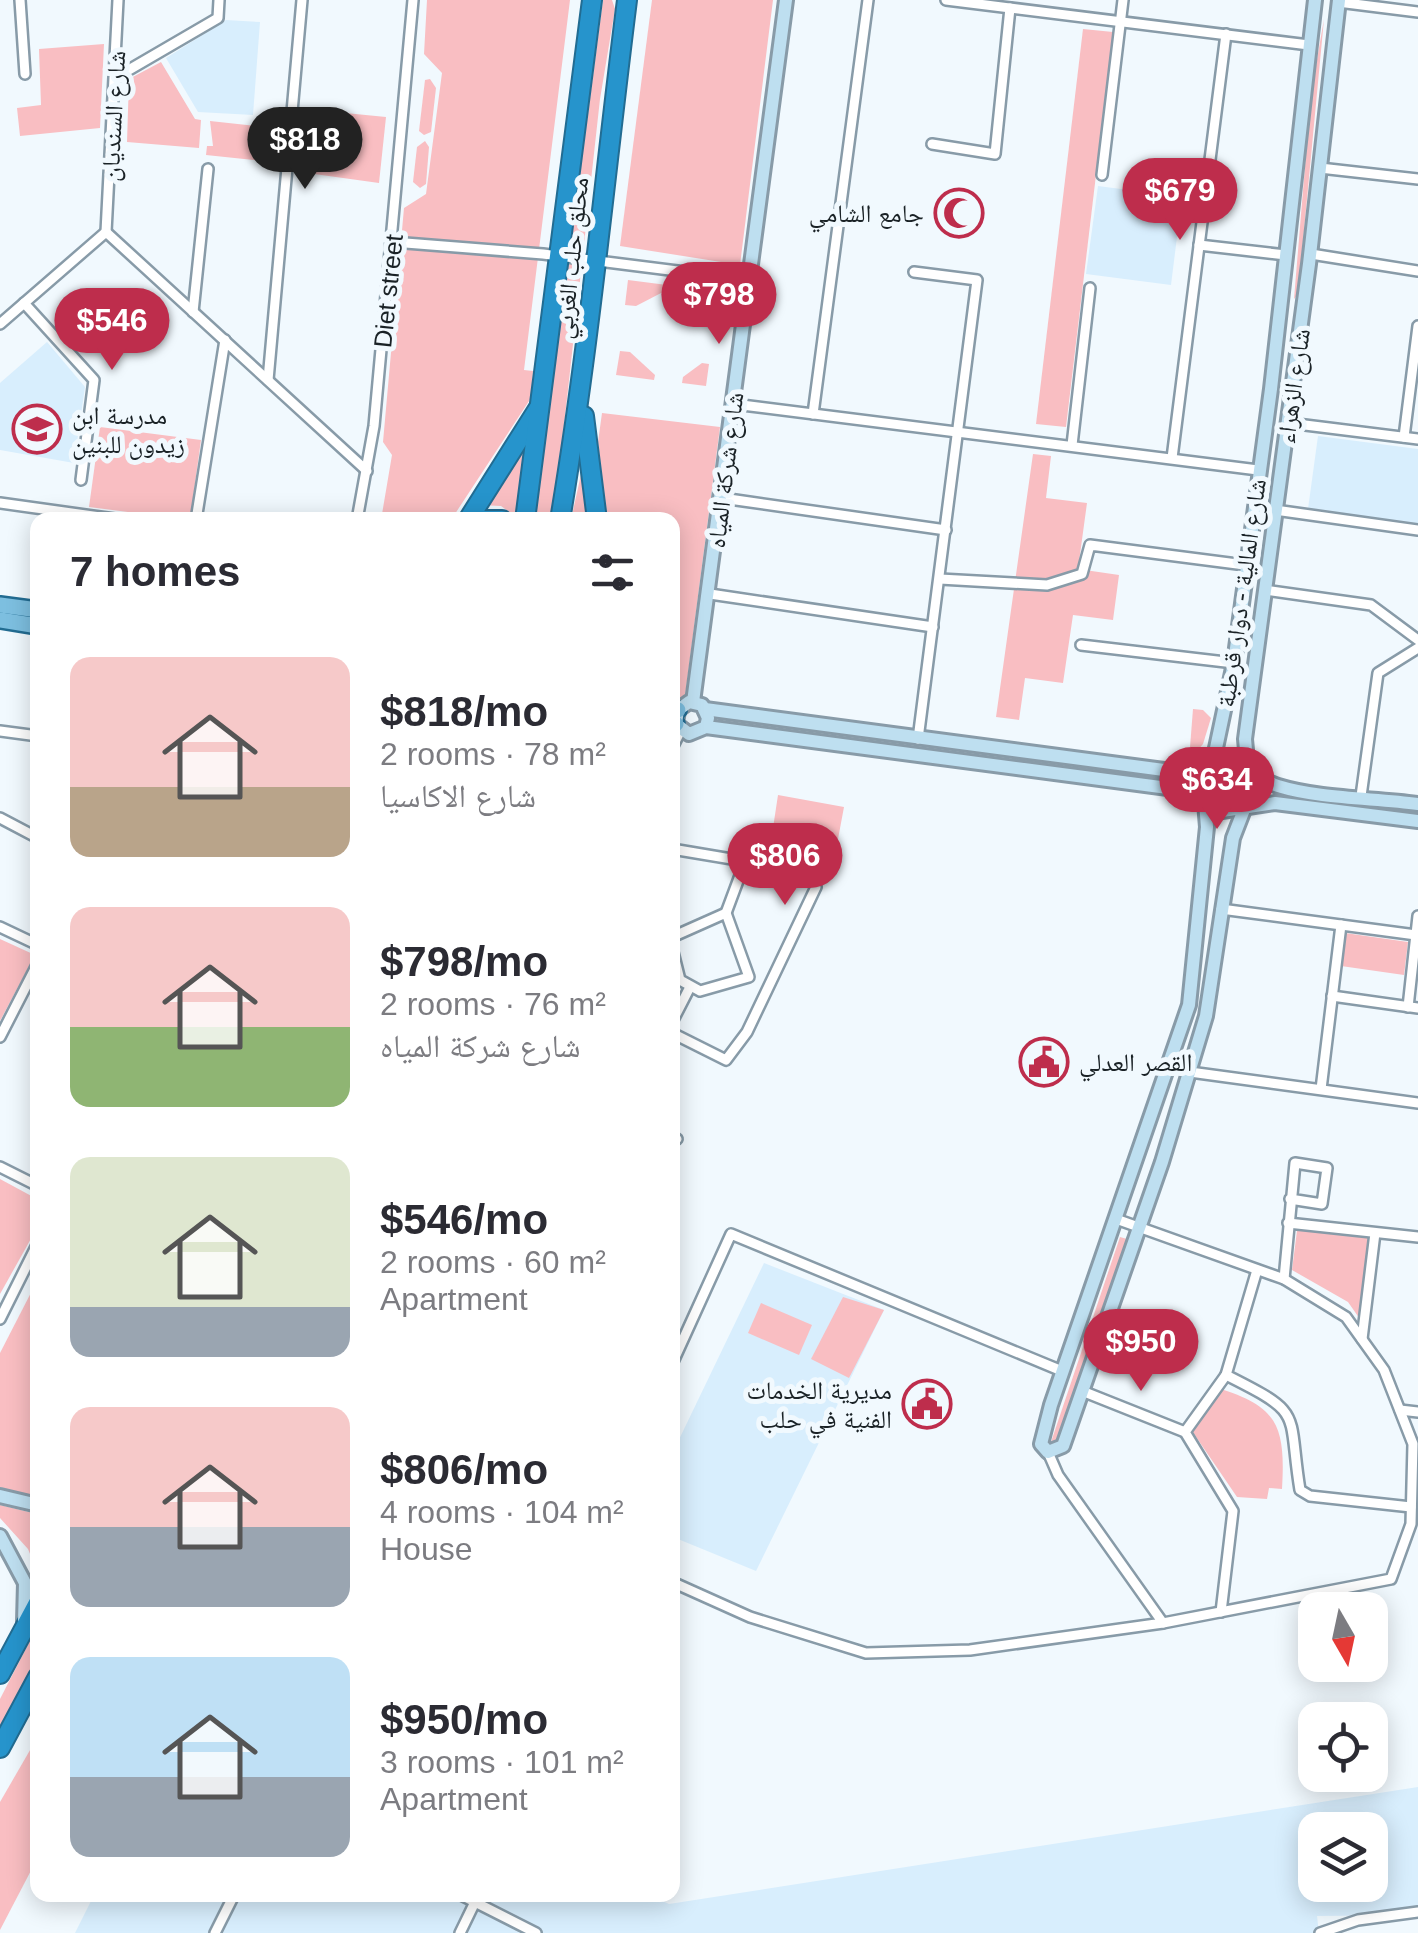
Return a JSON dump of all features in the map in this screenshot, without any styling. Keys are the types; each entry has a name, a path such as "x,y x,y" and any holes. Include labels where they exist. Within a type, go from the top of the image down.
{"highway":[{"name":"محلق حلب الغربي","path":"526,512 592,0"},
{"name":"محلق حلب الغربي","path":"561,512 582,402 594,260 627,0"},
{"path":"473,512 543,400"},
{"path":"582,402 596,512"},
{"path":"0,1674 30,1616"},
{"path":"0,1748 30,1692"}],"main road":[{"name":"شارع شركة المياه","path":"706,727 699,705 710,594 786,0"},
{"path":"1314,6 1338,5"},
{"name":"شارع الزهراء","path":"1246,772 1245,739 1311,254 1338,5"},
{"name":"شارع المالية - دوار قرطبة","path":"1212,767 1234,663 1280,312 1314,6"},
{"path":"1280,312 1303,315"},
{"path":"0,604 30,609"},
{"path":"0,620 30,625"},
{"path":"680,717 699,705 918,739 1180,772 1226,762 1280,786 1418,804"},
{"path":"680,722 694,734 706,727 1183,790 1222,811 1276,804 1418,821"},
{"path":"1212,767 1204,778 1207,826 1189,1004 1062,1371 1042,1435 1041,1444 1048,1452 1063,1446 1190,1072 1206,1016 1221,909 1242,806 1252,786 1246,772"},
{"path":"0,1496 30,1504"},
{"path":"0,1536 25,1583 24,1627"}],"street":[{"path":"20,0 25,74"},
{"name":"شارع السنديان","path":"106,232 118,0"},
{"path":"115,78 218,18 219,0"},
{"path":"268,380 302,0"},
{"name":"Diet street","path":"359,512 393,242 413,0"},
{"path":"813,414 868,0"},
{"path":"946,0 1309,44"},
{"path":"1102,176 1123,0"},
{"path":"1338,5 1418,12"},
{"path":"932,144 994,154 1010,8"},
{"path":"1172,458 1226,34"},
{"path":"1320,168 1418,179"},
{"path":"194,312 208,169"},
{"path":"0,324 106,232 367,471"},
{"path":"393,242 559,256 749,280"},
{"path":"1199,245 1286,255"},
{"path":"1311,254 1418,270"},
{"path":"914,272 977,280 918,739"},
{"path":"1072,446 1090,288"},
{"path":"24,303 94,380 81,480"},
{"path":"1404,437 1418,326"},
{"path":"197,512 224,340"},
{"path":"734,404 1258,470"},
{"path":"1289,424 1418,439"},
{"path":"722,498 946,530"},
{"path":"0,504 61,512"},
{"path":"1275,510 1418,530"},
{"path":"940,579 1046,585 1082,574 1090,545 1245,565"},
{"path":"1265,590 1371,606 1418,640"},
{"path":"710,594 933,627"},
{"path":"1081,645 1234,663"},
{"path":"1362,796 1378,673 1418,648"},
{"path":"0,731 30,735"},
{"path":"0,818 30,834"},
{"path":"680,1037 726,1060 747,1032 816,887 804,860 807,838"},
{"path":"680,851 809,872"},
{"path":"744,862 726,913 749,977"},
{"path":"1221,909 1416,936"},
{"path":"680,934 726,913"},
{"path":"1332,996 1413,1008 1418,916"},
{"path":"1321,1090 1341,925"},
{"path":"0,926 30,941"},
{"path":"680,983 700,991 749,977 770,986"},
{"path":"0,1037 30,979"},
{"path":"680,1006 690,987"},
{"path":"1190,1072 1418,1103"},
{"path":"1284,1279 1290,1198 1294,1163 1327,1168 1322,1204 1290,1198"},
{"path":"0,1167 30,1182"},
{"path":"680,1586 750,1617 866,1653 970,1650 1163,1623 1391,1578 1401,1560 1411,1507 1413,1444 1384,1370 1346,1316 1284,1279 1116,1219"},
{"path":"1288,1223 1418,1237"},
{"path":"1362,1339 1375,1232"},
{"path":"680,1347 732,1234 1062,1371"},
{"path":"0,1319 30,1259"},
{"path":"1185,1432 1226,1375 1257,1270"},
{"path":"1226,1375 1283,1408 1298,1444 1303,1494 1411,1507"},
{"path":"1082,1391 1185,1432 1232,1512 1221,1612"},
{"path":"1400,1410 1418,1412"},
{"path":"1048,1452 1058,1475 1163,1623"},
{"path":"215,1933 230,1902"},
{"path":"460,1933 475,1902 536,1933"},
{"path":"1320,1933 1358,1920 1418,1912"}],"shaded area":[{"path":"427,0 570,0 524,370 533,371 531,398 456,512 382,512 392,455 383,442 404,208 426,194 442,73 424,54"},
{"path":"603,0 612,0 615,9 600,99 560,462 551,512 535,512"},
{"path":"652,0 773,0 740,265 620,246"},
{"path":"1324,19 1298,294 1294,299 1311,94"},
{"path":"226,20 260,22 253,115 198,112 166,58"},
{"path":"1083,29 1113,32 1066,427 1036,424"},
{"path":"104,44 100,128 20,136 17,108 41,105 39,49"},
{"path":"161,62 195,119 201,120 199,148 127,142 129,79"},
{"path":"430,79 436,88 431,132 424,135 419,131 425,80"},
{"path":"315,110 386,117 379,183 307,173"},
{"path":"210,121 285,129 281,163 206,155 207,146 213,146"},
{"path":"425,141 429,147 426,184 420,188 413,182 417,147"},
{"path":"1098,186 1182,197 1171,285 1086,274"},
{"path":"628,280 667,285 665,291 636,306 625,305"},
{"path":"693,289 720,292 717,317 710,316"},
{"path":"47,342 85,387 74,463 0,450 0,383"},
{"path":"620,351 630,352 655,375 654,380 616,375"},
{"path":"702,363 709,364 706,386 682,383 683,377"},
{"path":"602,413 720,427 685,696 680,701 680,512 605,512 598,442"},
{"path":"100,427 201,440 191,512 128,512 89,507"},
{"path":"529,433 517,512 480,505"},
{"path":"1318,436 1418,449 1418,525 1308,509"},
{"path":"1033,454 1051,456 1046,498 1087,503 1078,569 1119,575 1113,620 1073,615 1063,683 1025,678 1019,720 996,717"},
{"path":"583,465 589,512 573,512"},
{"path":"1193,709 1203,710 1211,718 1203,744 1189,760"},
{"path":"778,795 844,807 838,839 773,828"},
{"path":"1345,933 1408,942 1404,975 1341,966"},
{"path":"0,939 30,953 30,964 0,1021"},
{"path":"0,1179 30,1195 30,1240 0,1294"},
{"path":"1298,1223 1368,1232 1362,1322 1348,1302 1292,1270"},
{"path":"1120,1237 1127,1239 1057,1440 1051,1442"},
{"path":"764,1263 884,1310 756,1571 680,1540 680,1437"},
{"path":"30,1295 30,1496 0,1487 0,1353"},
{"path":"843,1297 884,1310 849,1378 811,1359"},
{"path":"761,1303 812,1325 799,1355 748,1333"},
{"path":"1211,1386 1263,1409 1278,1432 1282,1489 1269,1488 1267,1499 1237,1497 1192,1431"},
{"path":"0,1505 30,1512 30,1554 28,1549 0,1518"},
{"path":"30,1641 30,1671 0,1730 0,1699"},
{"path":"30,1750 30,1872 0,1930 0,1802"},
{"path":"1418,1787 1418,1915 1317,1916 1319,1933 75,1933 90,1902 669,1904"}],"place":[{"name":"جامع الشامي","path":"959,213"},
{"name":"مدرسة ابن زيدون للبنين","path":"37,429"},
{"name":"القصر العدلي","path":"1044,1062"},
{"name":"مديرية الخدمات الفنية في حلب","path":"927,1404"}]}
